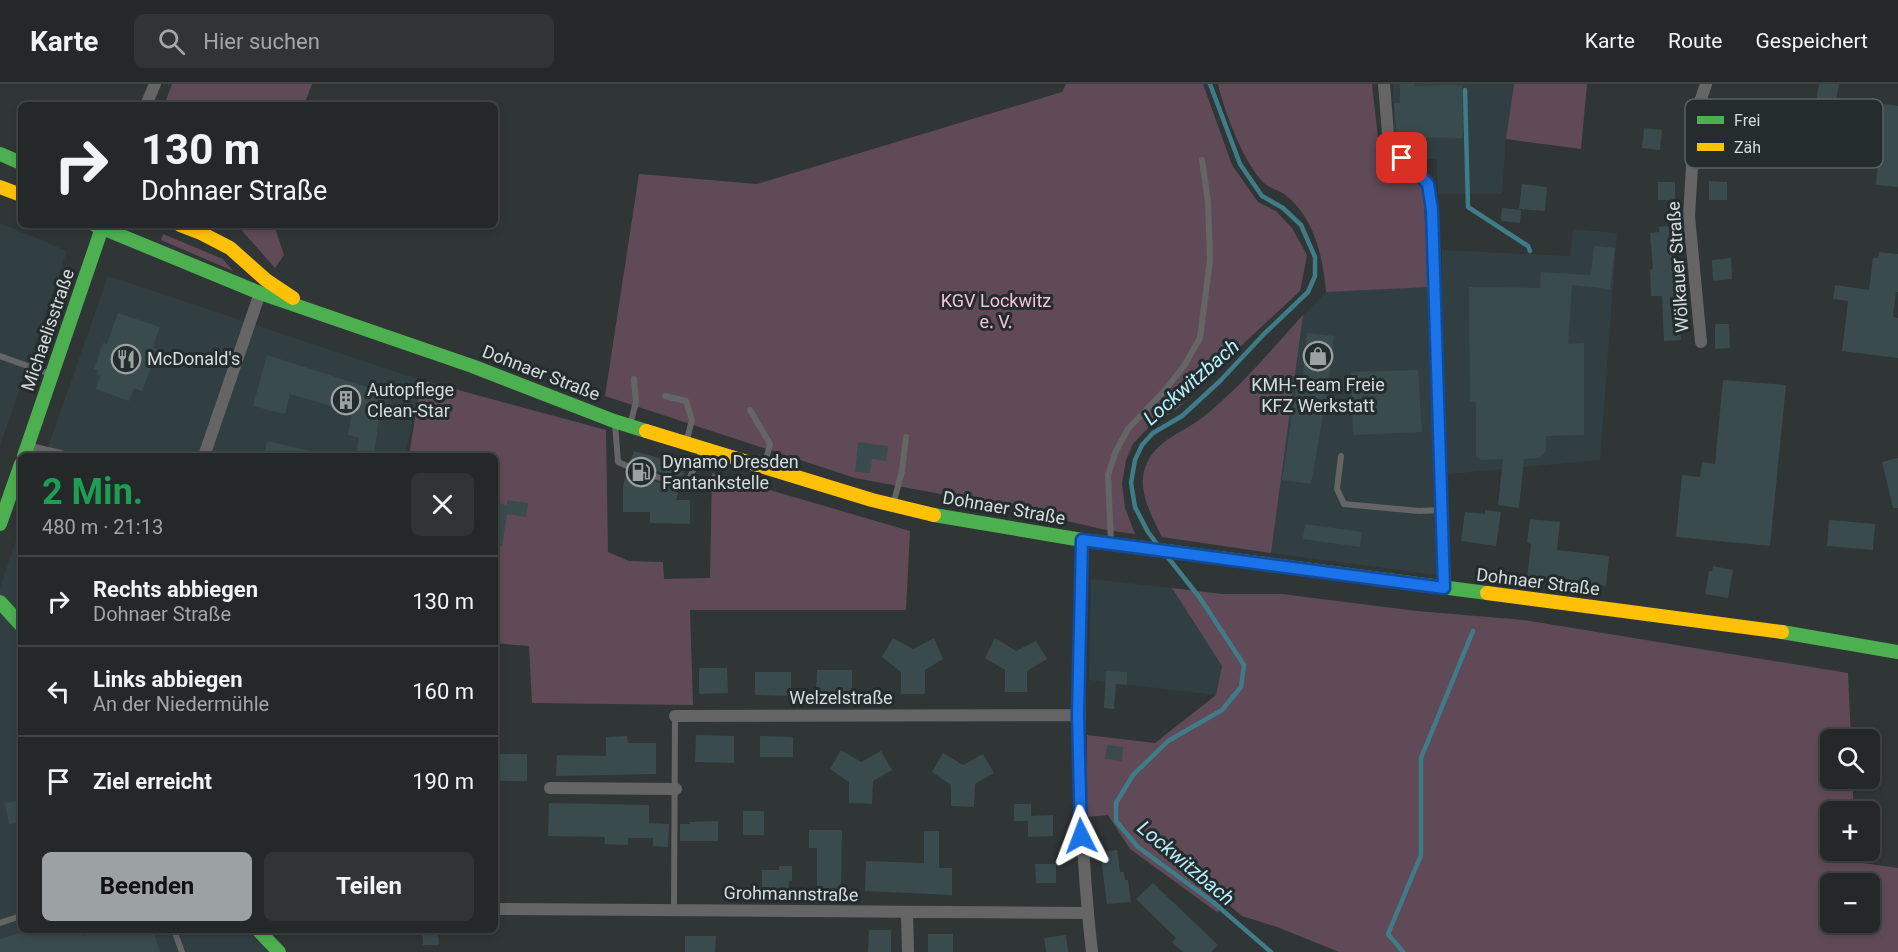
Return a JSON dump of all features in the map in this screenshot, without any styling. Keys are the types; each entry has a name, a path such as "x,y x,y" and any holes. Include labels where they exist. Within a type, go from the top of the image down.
{"main road":[{"path":"0,154 18,162"},
{"path":"0,186 18,194"},
{"name":"Michaelisstraße","path":"25,452 99,228"},
{"name":"Dohnaer Straße","path":"105,228 260,293 472,366 614,421 764,468 893,505 952,519 1082,540 1778,631 1898,652"},
{"name":"Dohnaer Straße","path":"188,228 230,248 266,280 309,309"},
{"path":"0,524 18,473"},
{"path":"0,602 18,623"},
{"path":"261,933 279,952"}],"street":[{"path":"147,102 155,84"},
{"path":"1384,84 1389,146 1428,184 1432,210 1444,588"},
{"name":"Wölkauer Straße","path":"1701,99 1706,84"},
{"name":"Wölkauer Straße","path":"1692,168 1689,216 1701,342"},
{"path":"208,453 260,293"},
{"path":"1082,540 1078,715 1080,817 1092,952"},
{"name":"Welzelstraße","path":"675,716 1078,715"},
{"path":"550,788 676,789"},
{"name":"Grohmannstraße","path":"498,909 1087,913"},
{"path":"907,913 908,952"}],"lane":[{"path":"1114,544 1108,475 1116,450 1128,429 1184,366 1200,338 1210,260 1208,202 1202,160"},
{"path":"0,356 52,374"},
{"path":"630,426 636,402 634,379"},
{"path":"665,396 686,401 692,420 686,443"},
{"path":"750,410 770,444 764,468"},
{"path":"614,421 618,462 641,472 686,486 703,449"},
{"path":"893,505 902,471 906,438"},
{"path":"1341,456 1337,489 1344,504 1419,511 1442,510"},
{"name":"Welzelstraße","path":"674,910 675,716"},
{"path":"0,923 18,917"},
{"path":"175,933 182,952"}],"shaded area":[{"path":"1393,84 1514,84 1506,139 1502,194 1438,194 1437,159 1408,160 1397,148 1394,139"},
{"path":"0,223 67,251 0,446"},
{"path":"1573,229 1617,233 1600,460 1439,475 1437,575 1271,553 1303,315 1326,292 1442,286 1442,250 1570,256"},
{"path":"108,276 421,380 406,453 46,453"},
{"path":"18,535 18,933 249,933 268,952 0,952 0,587"},
{"path":"1091,579 1172,588 1222,666 1216,695 1089,680"}],"green space":[{"path":"172,84 312,84 305,102 165,102"},
{"name":"KGV Lockwitz e. V.","path":"1066,84 1203,84 1232,165 1258,202 1276,211 1292,228 1307,255 1300,291 1178,408 1150,426 1133,444 1126,460 1122,483 1125,508 1135,534 855,478 605,396 639,174 757,184 1062,92"},
{"path":"1218,84 1372,84 1379,147 1423,189 1429,287 1326,292 1320,253 1311,228 1297,206 1285,195 1264,183 1249,163 1230,122"},
{"path":"1514,84 1587,84 1581,149 1506,139"},
{"path":"240,228 275,228 284,255 275,268"},
{"path":"163,234 223,259 233,271 161,240"},
{"path":"1303,315 1271,553 1162,537 1149,510 1144,491 1144,472 1152,455 1165,442 1195,423 1230,394"},
{"path":"421,380 606,430 608,552 629,561 663,562 664,579 710,578 712,473 910,531 906,610 690,610 693,705 532,703 529,646 498,643 498,453 409,453"},
{"path":"1172,588 1222,594 1282,594 1417,611 1524,620 1848,673 1851,729 1820,729 1820,789 1853,789 1853,801 1820,801 1820,861 1856,861 1898,868 1898,952 1339,952 1277,927 1242,916 1223,900 1218,913 1130,849 1108,815 1086,817 1087,735 1155,743 1216,695 1222,666"}],"building":[{"path":"1400,84 1462,85 1463,138 1397,137 1394,103 1400,103"},
{"path":"1819,84 1839,84 1836,99 1816,99"},
{"path":"1883,104 1898,106 1898,187 1876,185 1877,168 1883,168"},
{"path":"1644,128 1662,130 1660,150 1642,148"},
{"path":"1709,181 1727,182 1727,200 1709,200"},
{"path":"1658,182 1675,182 1675,200 1658,200"},
{"path":"1522,184 1547,187 1545,211 1519,209"},
{"path":"1502,208 1521,210 1520,223 1501,221"},
{"path":"1674,225 1681,340 1664,341 1662,296 1651,296 1650,270 1653,269 1650,233 1659,232 1659,227"},
{"path":"1594,246 1615,248 1610,289 1572,285 1568,344 1584,343 1584,435 1546,436 1546,451 1539,458 1524,459 1519,508 1498,505 1503,459 1481,460 1476,456 1476,402 1470,402 1469,287 1540,288 1541,272 1591,275"},
{"path":"1879,252 1898,254 1898,292 1896,292 1893,317 1898,318 1898,358 1842,351 1848,301 1833,299 1835,285 1869,290 1873,258 1878,258"},
{"path":"1731,258 1732,279 1713,281 1712,260"},
{"name":"McDonald's","path":"118,313 160,327 153,347 158,349 142,391 134,388 129,401 96,389 100,376 96,375 98,370 94,369 103,343 107,344"},
{"path":"1715,324 1729,324 1730,348 1715,349"},
{"path":"1307,333 1334,336 1311,484 1282,480 1298,376 1303,376"},
{"name":"Autopflege Clean-Star","path":"267,355 382,392 374,453 356,453 359,437 348,435 352,412 290,394 285,414 253,406"},
{"path":"1418,370 1422,432 1353,435 1351,372"},
{"path":"1723,380 1786,385 1770,546 1676,537 1682,475 1700,477 1702,462 1715,464"},
{"path":"267,441 309,451 309,453 265,453"},
{"path":"858,442 888,446 886,461 872,459 870,473 855,472"},
{"path":"634,451 686,466 682,479 630,462"},
{"path":"1898,458 1898,508 1893,508 1882,462"},
{"path":"627,472 679,489 676,500 690,500 690,524 650,523 650,512 623,512 623,486"},
{"path":"507,500 528,503 526,517 507,514 502,546 498,545 498,503 507,505"},
{"path":"1485,510 1501,512 1496,546 1461,541 1465,512 1485,514"},
{"path":"1530,519 1560,522 1557,550 1609,556 1606,586 1527,578 1531,545 1527,542"},
{"path":"1829,520 1875,524 1873,550 1827,546"},
{"path":"1305,524 1362,532 1360,547 1303,539"},
{"path":"1713,566 1733,570 1728,598 1705,594 1709,571 1712,571"},
{"path":"893,638 913,649 934,638 943,659 925,670 925,694 901,694 901,672 882,657"},
{"path":"995,638 1016,651 1036,641 1047,659 1027,671 1027,692 1005,692 1005,670 985,658"},
{"path":"699,668 727,668 728,693 699,694"},
{"path":"817,670 852,670 852,695 816,695"},
{"path":"1106,671 1127,672 1127,685 1116,684 1114,709 1104,708"},
{"path":"755,672 791,672 791,696 755,695"},
{"path":"696,735 734,736 734,763 695,762"},
{"path":"627,736 628,743 656,743 656,774 556,776 557,755 606,756 606,737"},
{"path":"760,736 793,737 793,757 760,757"},
{"path":"1107,745 1123,747 1122,761 1105,759"},
{"path":"841,750 861,762 881,751 892,770 873,781 872,804 849,803 849,782 830,769"},
{"path":"943,753 963,765 983,754 994,773 975,784 974,807 951,806 951,785 932,772"},
{"path":"498,754 527,754 527,781 498,781"},
{"path":"18,801 18,822 9,824 5,803"},
{"path":"549,803 649,805 649,823 669,824 668,847 653,846 653,838 628,838 628,845 605,844 605,837 548,836"},
{"path":"1014,804 1031,804 1031,816 1053,815 1053,836 1028,837 1028,821 1014,821"},
{"path":"743,811 764,811 764,835 743,835"},
{"path":"718,821 718,841 680,841 680,824"},
{"path":"809,830 842,830 841,892 817,892 817,848 809,848"},
{"path":"924,831 939,831 939,868 952,868 952,895 865,891 866,861 924,863"},
{"path":"1117,850 1120,872 1124,872 1125,880 1128,880 1131,902 1107,904 1100,852"},
{"path":"1035,864 1056,864 1056,883 1036,883"},
{"path":"779,866 792,866 789,891 762,891 762,870 779,870"},
{"path":"1153,883 1218,945 1211,952 1183,952 1172,942 1176,938 1136,899"},
{"path":"869,930 891,930 891,952 868,952"},
{"path":"19,933 81,933 82,936 92,933 154,933 160,952 0,952 0,939"},
{"path":"422,933 438,933 439,945 423,945"},
{"path":"928,934 953,934 953,952 928,952"},
{"path":"1066,935 1068,952 1046,952 1044,938"},
{"path":"685,936 716,936 715,952 685,952"}],"waterway":[{"name":"Lockwitzbach","path":"1157,544 1135,507 1131,483 1135,460 1142,445 1153,433 1182,416 1220,381 1308,292 1315,276 1315,257 1301,225 1283,208 1262,196 1240,164 1210,84"},
{"path":"1465,90 1468,207 1528,246 1530,251"},
{"name":"Lockwitzbach","path":"1166,555 1200,598 1244,665 1241,687 1222,710 1168,741 1133,775 1116,803 1116,821 1138,847 1213,902 1271,952"},
{"path":"1403,952 1388,934 1421,855 1421,758 1473,631"}],"traffic: fast":[{"path":"0,154 18,162"},
{"path":"102,228 260,293 472,366 614,421 646,431"},
{"path":"25,453 102,228"},
{"path":"0,524 18,473"},
{"path":"934,515 1082,540 1487,593"},
{"path":"0,602 18,622"},
{"path":"1782,632 1898,652"},
{"path":"261,933 279,952"}],"traffic: slow":[{"path":"0,187 18,194"},
{"path":"188,228 230,248 266,280 293,298"},
{"path":"646,431 872,500 934,515"},
{"path":"1487,593 1782,632"}],"place":[{"name":"KMH-Team Freie KFZ Werkstatt","path":"1318,356"},
{"name":"McDonald's","path":"126,359"},
{"name":"Autopflege Clean-Star","path":"346,400"},
{"name":"Dynamo Dresden Fantankstelle","path":"641,472"}],"route":[{"path":"1081,836 1078,715 1082,540 1444,588 1432,210 1428,184 1402,158"}]}
